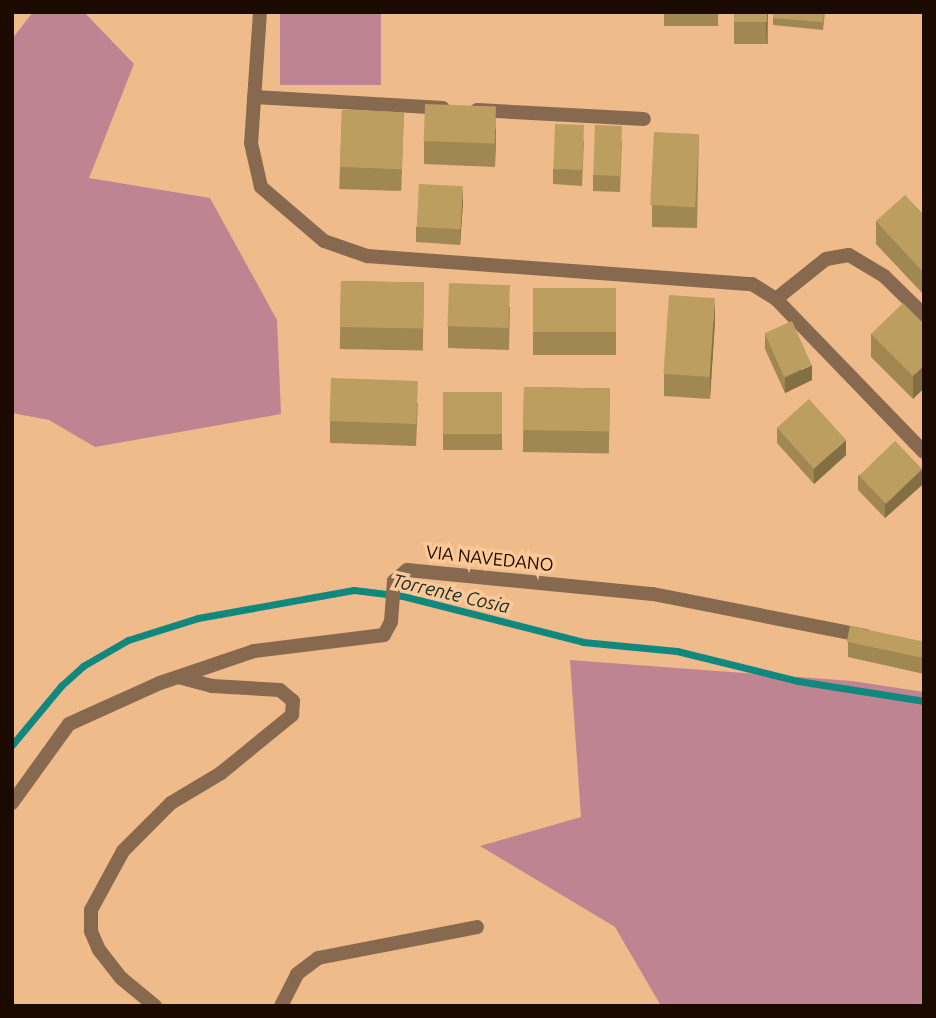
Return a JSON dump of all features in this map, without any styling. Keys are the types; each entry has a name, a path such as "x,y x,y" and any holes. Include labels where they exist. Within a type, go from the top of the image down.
{"street":[{"path":"260,12 251,143 261,187 324,241 367,256 752,284 776,299 924,452"},
{"path":"254,97 643,119"},
{"path":"776,299 826,259 849,256 884,276 924,315"},
{"name":"VIA NAVEDANO","path":"12,803 69,724 178,677 254,651 384,635 391,622 394,581 407,570 653,594 884,641"},
{"path":"155,1006 121,978 99,950 91,932 92,910 123,851 171,803 273,733 292,716 293,708 293,701 280,690 212,686 178,677"},
{"path":"281,1006 297,974 318,958 477,928"}],"shaded area":[{"path":"33,12 84,12 134,64 89,178 210,198 277,320 281,414 95,447 49,420 12,413 12,39"},
{"path":"280,12 381,12 381,85 280,85"},
{"path":"570,660 852,681 924,692 924,1006 661,1006 615,927 480,846 581,817"}],"building":[{"path":"734,12 767,12 767,22 734,22"},
{"path":"773,12 824,12 823,22 773,18"},
{"path":"425,104 496,106 495,143 424,141"},
{"path":"342,110 404,112 402,169 340,167"},
{"path":"555,124 584,125 582,170 553,169"},
{"path":"595,125 622,126 620,176 593,175"},
{"path":"654,132 699,134 695,207 650,205"},
{"path":"419,184 463,186 461,229 417,227"},
{"path":"905,195 924,215 924,273 876,221"},
{"path":"341,281 424,282 423,328 340,327"},
{"path":"449,283 510,285 508,328 447,326"},
{"path":"533,288 616,288 616,332 533,332"},
{"path":"669,295 715,298 709,377 663,374"},
{"path":"903,303 924,324 924,366 913,376 871,334"},
{"path":"792,321 812,365 784,377 765,333"},
{"path":"331,378 418,381 416,424 329,421"},
{"path":"524,387 610,389 609,431 523,430"},
{"path":"443,392 502,392 502,434 443,434"},
{"path":"809,399 846,440 814,469 777,428"},
{"path":"895,441 922,469 886,504 859,476"},
{"path":"850,626 924,642 921,657 847,642"}],"waterway":[{"name":"Torrente Cosia","path":"12,745 61,686 83,666 128,640 198,618 354,590 403,596 583,642 677,651 798,681 924,701"}]}
